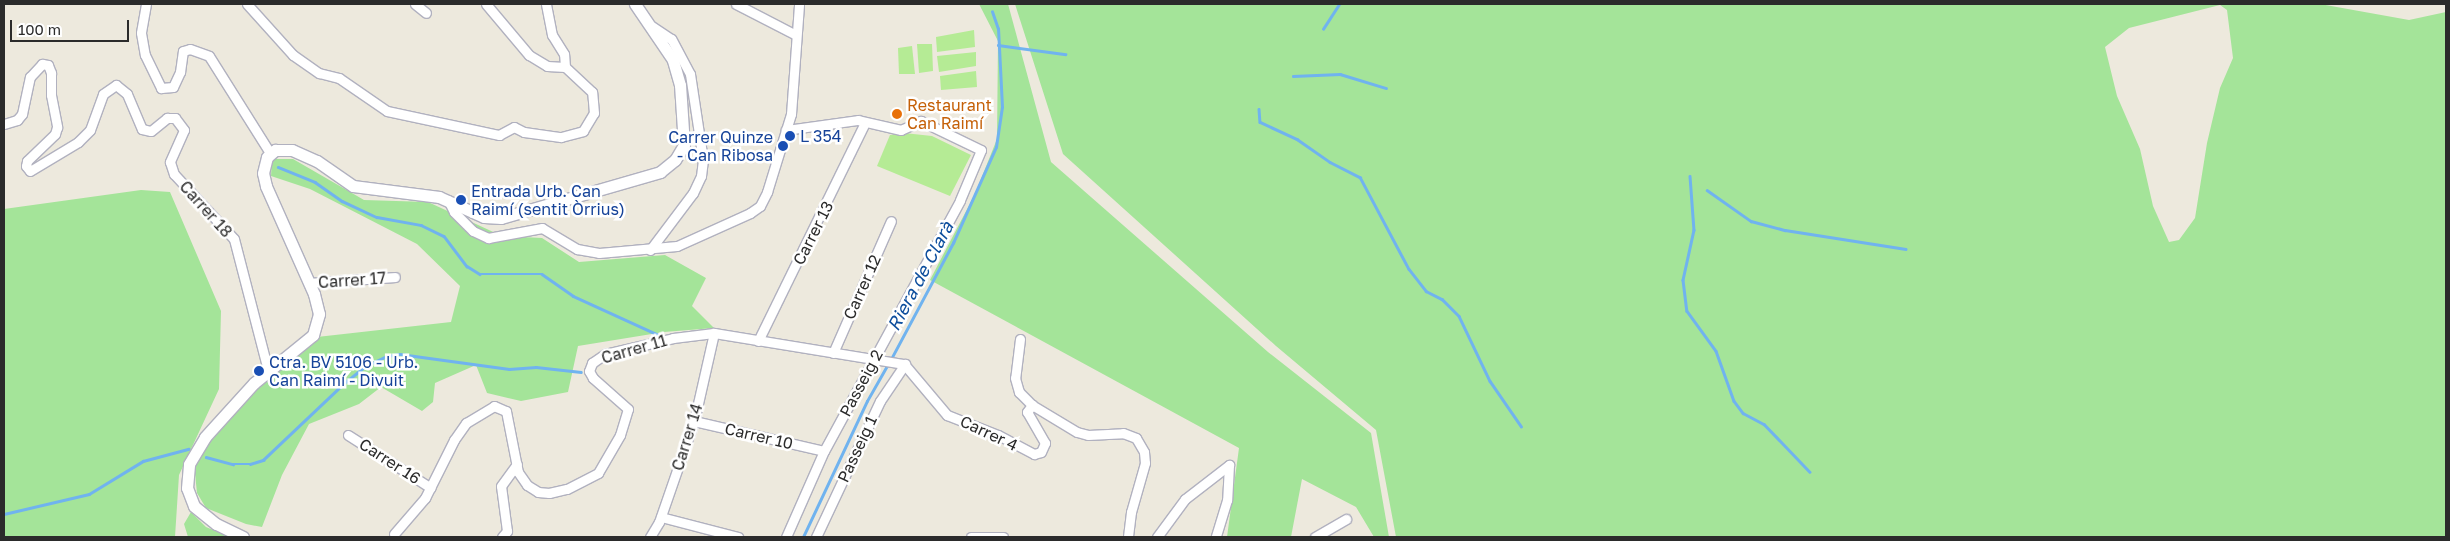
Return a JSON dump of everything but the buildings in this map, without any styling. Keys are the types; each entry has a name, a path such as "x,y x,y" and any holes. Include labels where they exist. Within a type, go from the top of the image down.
{"street":[{"path":"146,4 141,32 145,55 161,88 173,87 180,72 183,51 190,49 209,56 270,153"},
{"path":"247,4 293,55 319,72 339,78 387,111 499,135 514,127 524,132 561,138 583,130 594,113 592,92 565,67 547,66 529,55 486,4"},
{"path":"415,4 426,14"},
{"path":"546,4 552,35 564,54 565,67"},
{"path":"270,153 285,150 300,153 353,186 427,194 448,200 484,216 511,217 660,172 668,167 681,152 686,138 680,85 673,60 643,20 635,4"},
{"path":"736,4 794,34"},
{"path":"448,200 454,212 473,231 488,238 504,238 542,228 587,252 650,250 678,246 760,206 791,114 794,34 799,4"},
{"path":"643,20 671,39 690,74 703,160 701,176 693,194 650,250"},
{"name":"Carrer 18","path":"4,124 17,120 22,114 30,77 42,64 48,65 51,73 51,95 57,127 55,134 27,161 26,166 30,171 78,142 90,130 103,94 116,85 127,94 142,129 152,131 167,118 175,118 184,130 170,162 174,174 234,239 268,370"},
{"path":"786,130 843,121 865,123"},
{"name":"Passeig 2","path":"786,537 824,451 960,200 981,150 921,121 901,130 865,123"},
{"name":"Carrer 13","path":"758,341 865,123"},
{"path":"243,537 216,524 194,506 188,497 188,474 190,464 205,437 268,370 316,329 318,306 266,186 263,167 270,153"},
{"name":"Carrer 12","path":"833,353 891,221"},
{"name":"Carrer 17","path":"309,283 396,276"},
{"name":"Carrer 11","path":"394,534 430,488 454,440 466,423 494,406 506,411 517,464 526,485 538,492 549,493 567,489 598,473 620,435 628,409 593,378 589,371 592,363 605,354 634,347 714,334 905,364"},
{"name":"Carrer 14","path":"650,537 661,518 694,421 714,334"},
{"path":"1020,339 1015,378 1019,392 1032,405 1077,432 1088,435 1123,433 1136,438 1144,452 1145,464 1128,537"},
{"name":"Carrer 4","path":"905,364 947,415 998,435 1034,454 1041,452 1045,443 1027,412 1032,405"},
{"name":"Passeig 1","path":"816,537 880,401 905,364"},
{"name":"Carrer 10","path":"694,421 824,451"},
{"name":"Carrer 16","path":"348,435 430,488"},
{"path":"502,537 507,531 501,486 517,464"},
{"path":"1158,537 1185,499 1229,465 1227,500 1216,537"},
{"path":"661,518 738,537"},
{"path":"1314,537 1346,519"},
{"path":"971,537 1003,537"}],"green space":[{"path":"979,4 1008,4 1051,162 1268,352 1371,433 1389,537 1374,537 1356,507 1302,479 1291,537 1227,537 1239,448 930,280 975,194 997,139 998,41"},
{"path":"1015,4 2320,4 2409,20 2446,12 2446,537 1396,537 1376,430 1276,346 1063,154","holes":["2220,5 2227,10 2233,58 2220,88 2207,143 2195,218 2179,240 2169,242 2153,206 2140,149 2117,96 2105,47 2129,28"]},
{"path":"974,30 975,47 937,52 936,37"},
{"path":"917,44 932,44 933,71 919,73"},
{"path":"912,46 915,74 899,74 898,48"},
{"path":"976,52 976,66 939,72 937,56"},
{"path":"976,71 977,87 941,90 940,76"},
{"path":"904,133 932,136 971,155 950,196 877,166 890,135"},
{"path":"272,159 293,159 364,200 428,202 502,236 542,238 579,262 665,255 706,278 692,306 714,328 664,332 578,346 568,392 521,401 487,393 476,365 435,383 433,402 422,411 381,387 359,404 309,424 282,475 262,527 246,524 206,508 197,493 194,464 217,431 273,371 317,337 451,322 460,286 417,244 310,189 271,176"},
{"path":"141,190 170,192 221,311 219,389 179,475 175,537 4,537 4,209"},
{"path":"191,512 206,527 230,537 188,537 184,524"}],"waterway":[{"path":"1323,29 1339,4"},
{"name":"Riera de Clarà","path":"891,359 953,243 996,147 1002,107 998,29 992,12"},
{"path":"998,45 1065,54"},
{"path":"1293,76 1340,74 1386,88"},
{"path":"1259,109 1260,122 1297,139 1330,162 1360,177 1409,269 1426,291 1442,299 1459,316 1490,381 1521,426"},
{"path":"278,167 315,182 342,201 377,217 421,225 444,236 467,266 480,274 542,274 573,296 659,335"},
{"path":"1690,176 1694,230 1683,280 1687,311 1716,351 1734,401 1743,413 1764,424 1810,472"},
{"path":"1707,190 1751,221 1785,230 1906,249"},
{"path":"206,457 233,464 250,464 263,460 342,385 364,367 387,356 400,354 509,369 536,367 581,372"},
{"name":"Riera de Clarà","path":"803,537 867,401 888,364"},
{"path":"4,514 89,494 143,461 188,449"}],"place":[{"name":"Restaurant Can Raimí","path":"897,114"},
{"name":"L 354","path":"790,136"},
{"name":"Carrer Quinze - Can Ribosa","path":"783,146"},
{"name":"Entrada Urb. Can Raimí (sentit Òrrius)","path":"461,200"},
{"name":"Ctra. BV 5106 - Urb. Can Raimí - Divuit","path":"259,371"}]}
